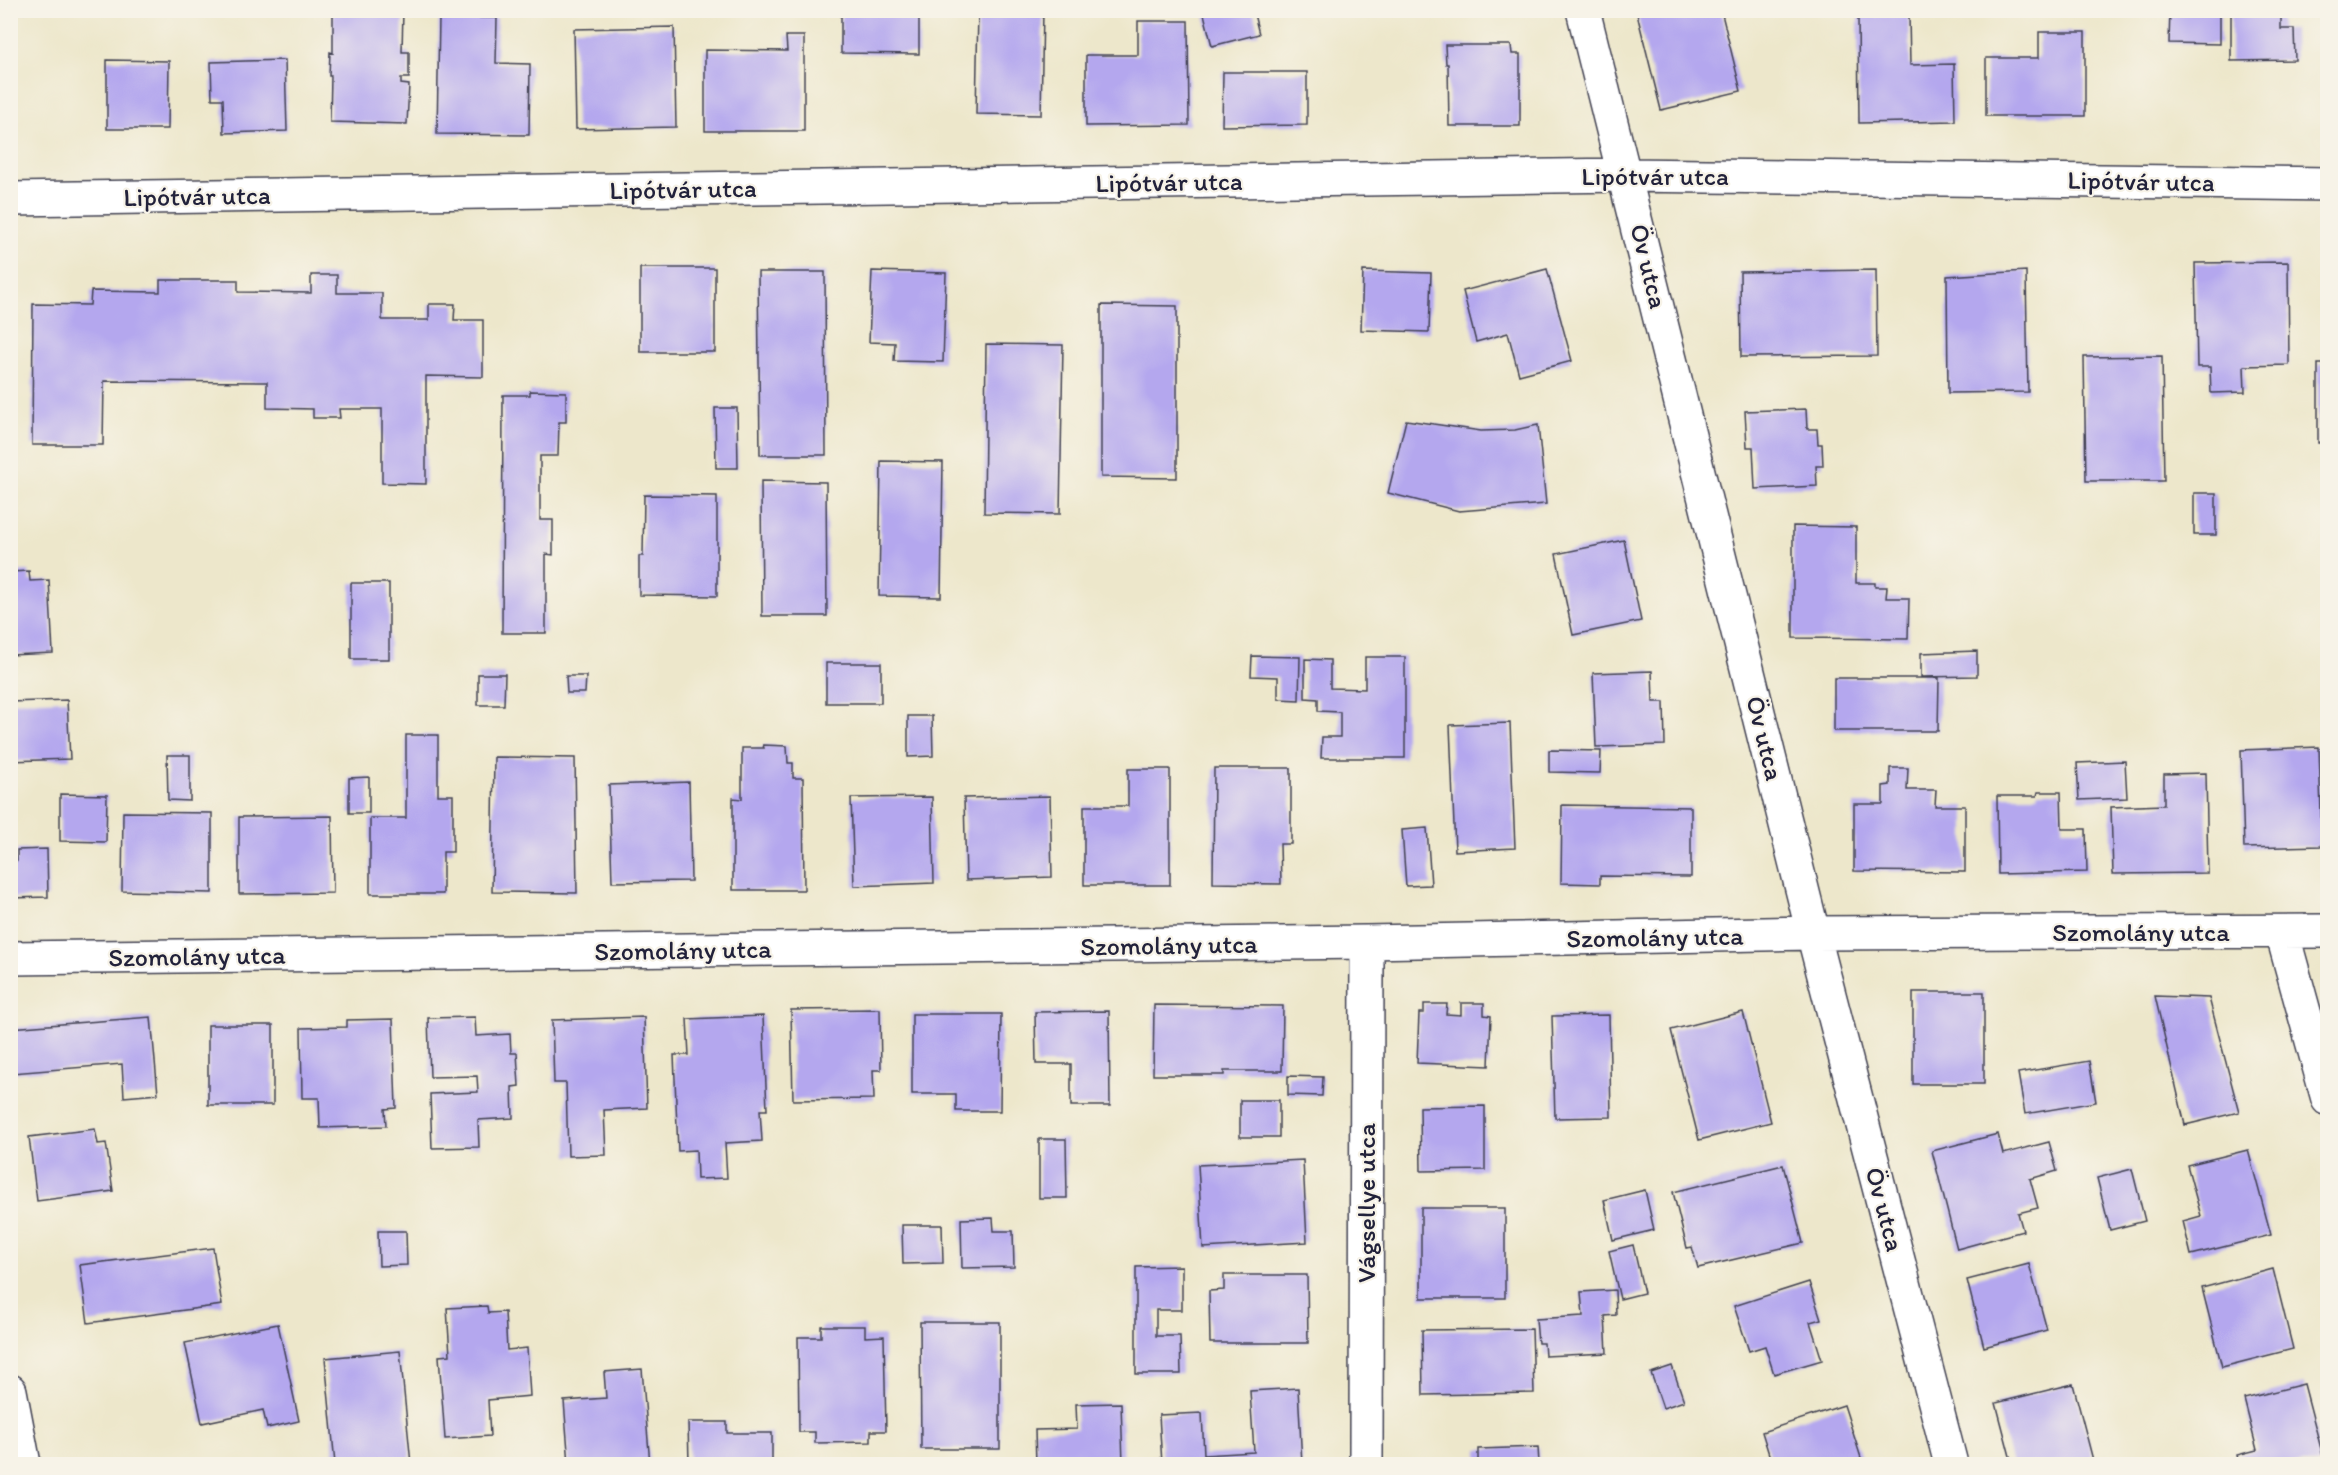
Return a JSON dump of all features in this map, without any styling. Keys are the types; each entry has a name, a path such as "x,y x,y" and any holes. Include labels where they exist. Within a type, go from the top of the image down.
{"street":[{"name":"Öv utca","path":"1583,10 1626,175 1813,933 1951,1464"},
{"name":"Lipótvár utca","path":"10,199 1626,175 2328,184"},
{"name":"Szomolány utca","path":"10,958 1367,942 1813,933 2328,931"},
{"path":"2282,932 2328,1099"},
{"name":"Vágsellye utca","path":"1366,1464 1367,942"},
{"path":"10,1391 24,1464"}],"building":[{"path":"10,10 28,10 28,12 10,13"},
{"path":"333,10 403,10 402,52 409,52 409,78 401,78 401,84 409,85 407,124 330,122 331,76 329,76 330,52 333,53"},
{"path":"841,10 919,10 919,54 841,53"},
{"path":"978,10 1043,10 1041,115 976,114"},
{"path":"1203,10 1253,10 1259,34 1212,46"},
{"path":"1636,10 1721,10 1741,91 1661,110"},
{"path":"2170,10 2220,10 2220,44 2169,43"},
{"path":"2231,10 2281,10 2281,29 2294,29 2295,60 2231,61"},
{"path":"1858,16 1909,16 1910,65 1954,64 1955,121 1859,123"},
{"path":"439,17 497,18 496,63 530,64 529,135 437,134"},
{"path":"1138,21 1188,21 1189,125 1086,126 1086,55 1138,55"},
{"path":"674,27 676,127 576,129 574,29"},
{"path":"2039,32 2085,32 2085,116 1986,116 1986,58 2039,58"},
{"path":"786,36 804,36 804,131 705,131 705,50 787,51"},
{"path":"1445,45 1511,45 1512,54 1520,54 1520,126 1449,126 1448,64 1446,64"},
{"path":"107,60 169,61 168,129 107,129"},
{"path":"285,60 287,131 224,133 223,99 212,99 211,62"},
{"path":"1223,72 1307,72 1307,125 1222,126"},
{"path":"2288,262 2289,365 2244,366 2245,392 2211,393 2210,367 2197,367 2195,263"},
{"path":"640,268 715,268 715,352 640,352"},
{"path":"1547,269 1572,361 1519,375 1508,333 1476,342 1463,291"},
{"path":"1876,270 1877,356 1741,357 1740,272"},
{"path":"872,271 946,273 943,362 894,361 895,343 869,342"},
{"path":"1363,271 1431,273 1429,332 1361,330"},
{"path":"2026,271 2028,392 1948,393 1947,276"},
{"path":"758,272 825,272 826,455 760,455"},
{"path":"311,275 337,275 337,293 382,293 382,320 429,320 429,304 455,304 454,320 483,320 483,377 426,376 426,484 382,483 382,409 339,409 340,418 313,418 313,409 267,408 267,382 104,381 103,445 32,445 33,304 90,305 91,291 160,292 160,280 238,280 238,292 311,293"},
{"path":"1101,305 1177,306 1177,478 1101,477"},
{"path":"986,344 1063,345 1060,514 984,513"},
{"path":"2162,356 2164,481 2086,481 2084,357"},
{"path":"2318,364 2328,364 2328,443 2318,443"},
{"path":"530,391 566,392 566,422 559,422 558,456 540,456 540,520 553,520 553,555 546,554 546,633 502,633 503,395 530,395"},
{"path":"715,408 737,408 738,468 716,468"},
{"path":"1806,409 1807,429 1817,429 1818,444 1822,444 1823,466 1816,466 1817,486 1755,489 1753,447 1747,447 1745,411"},
{"path":"1406,420 1481,431 1515,430 1538,425 1546,504 1459,511 1388,493"},
{"path":"881,461 943,462 941,597 879,596"},
{"path":"761,481 826,482 827,616 762,616"},
{"path":"2194,493 2216,493 2216,535 2194,535"},
{"path":"644,495 717,496 717,596 639,595 639,556 643,556"},
{"path":"1793,526 1856,527 1856,583 1875,583 1875,587 1887,587 1886,598 1909,598 1908,639 1793,638"},
{"path":"1624,540 1641,621 1573,635 1556,554"},
{"path":"29,571 30,581 49,580 53,653 10,655 10,572"},
{"path":"351,583 389,583 389,659 351,659"},
{"path":"1977,651 1977,676 1921,677 1921,653"},
{"path":"1252,656 1300,657 1299,700 1278,699 1278,677 1251,676"},
{"path":"1365,657 1405,657 1405,758 1321,758 1322,737 1340,737 1340,712 1318,711 1318,699 1305,698 1305,659 1330,660 1330,688 1365,689"},
{"path":"826,663 881,663 881,703 826,703"},
{"path":"1652,671 1653,702 1664,702 1665,745 1596,747 1593,673"},
{"path":"478,674 505,674 504,705 478,705"},
{"path":"566,676 586,676 585,693 567,693"},
{"path":"1834,678 1939,678 1938,731 1834,731"},
{"path":"67,700 70,759 10,761 10,702"},
{"path":"908,716 932,716 933,756 908,757"},
{"path":"1510,723 1515,848 1455,851 1450,725"},
{"path":"406,735 438,735 438,795 453,795 453,852 443,852 443,894 370,894 370,818 406,818"},
{"path":"763,745 787,746 788,763 793,763 793,778 803,778 804,890 733,890 733,798 742,799 742,748 764,748"},
{"path":"2319,747 2322,846 2244,848 2241,750"},
{"path":"1549,750 1601,751 1600,773 1549,772"},
{"path":"167,755 190,755 190,801 168,800"},
{"path":"494,757 575,758 577,893 492,892"},
{"path":"2125,761 2127,798 2079,800 2077,763"},
{"path":"1214,768 1291,768 1291,844 1280,844 1281,884 1213,883"},
{"path":"1890,768 1908,768 1907,790 1936,790 1935,806 1965,806 1965,872 1854,871 1854,804 1883,804 1883,786 1890,785"},
{"path":"1128,769 1170,769 1170,885 1084,885 1084,806 1128,806"},
{"path":"2206,773 2208,873 2113,874 2111,807 2164,805 2164,774"},
{"path":"369,777 369,813 349,813 349,778"},
{"path":"689,782 691,881 612,882 609,785"},
{"path":"2038,792 2061,792 2062,829 2086,829 2087,872 1998,874 1997,796 2037,796"},
{"path":"60,794 107,795 106,842 60,841"},
{"path":"1050,796 1052,877 966,880 964,798"},
{"path":"932,797 934,883 854,886 851,798"},
{"path":"1562,805 1691,807 1691,877 1600,876 1600,884 1561,883"},
{"path":"123,812 212,813 212,893 122,891"},
{"path":"332,816 333,893 239,894 239,817"},
{"path":"1427,828 1431,885 1406,886 1402,830"},
{"path":"47,849 48,897 10,898 10,861 17,861 17,850"},
{"path":"1913,992 1984,992 1984,1084 1913,1084"},
{"path":"2155,996 2209,998 2239,1112 2185,1125"},
{"path":"1461,1003 1484,1003 1484,1015 1491,1016 1489,1066 1417,1063 1419,1013 1424,1013 1424,1004 1447,1004 1446,1014 1461,1015"},
{"path":"1154,1005 1283,1006 1282,1071 1224,1071 1224,1075 1153,1075"},
{"path":"880,1009 881,1070 873,1070 874,1099 793,1100 791,1010"},
{"path":"1109,1011 1110,1106 1071,1106 1071,1064 1036,1064 1035,1012"},
{"path":"1743,1012 1771,1122 1699,1140 1671,1030"},
{"path":"912,1014 1001,1014 1000,1111 956,1111 956,1094 912,1094"},
{"path":"1609,1015 1611,1117 1555,1118 1552,1016"},
{"path":"763,1016 767,1110 760,1110 762,1141 725,1143 727,1178 697,1179 696,1150 678,1151 674,1055 689,1055 687,1019"},
{"path":"151,1017 158,1094 124,1097 122,1064 12,1073 10,1028"},
{"path":"475,1017 476,1036 510,1034 511,1053 517,1053 519,1086 512,1087 513,1118 478,1120 479,1147 432,1148 430,1094 478,1092 477,1076 430,1077 428,1018"},
{"path":"644,1017 647,1108 604,1110 606,1155 568,1156 566,1083 554,1083 552,1020"},
{"path":"393,1019 396,1108 385,1109 386,1126 320,1128 319,1098 302,1098 301,1028 347,1027 347,1020"},
{"path":"208,1025 273,1025 273,1105 208,1105"},
{"path":"2089,1061 2096,1102 2025,1114 2018,1073"},
{"path":"1288,1076 1323,1077 1322,1096 1288,1095"},
{"path":"1240,1100 1279,1100 1279,1137 1240,1137"},
{"path":"1485,1106 1485,1170 1421,1171 1420,1107"},
{"path":"95,1129 98,1144 106,1143 113,1191 37,1201 29,1137"},
{"path":"1998,1134 2003,1154 2049,1142 2057,1171 2030,1179 2038,1208 2018,1213 2023,1231 1957,1249 1932,1151"},
{"path":"1039,1139 1066,1139 1067,1198 1039,1198"},
{"path":"2248,1150 2271,1235 2191,1255 2183,1221 2201,1216 2187,1165"},
{"path":"1303,1160 1307,1242 1203,1248 1198,1165"},
{"path":"1783,1165 1803,1243 1698,1268 1692,1247 1687,1248 1673,1192"},
{"path":"2132,1169 2145,1221 2110,1230 2097,1178"},
{"path":"1645,1190 1654,1230 1613,1240 1604,1200"},
{"path":"1421,1208 1505,1208 1505,1298 1421,1298"},
{"path":"993,1218 994,1231 1013,1231 1014,1267 962,1268 961,1219"},
{"path":"902,1225 942,1225 943,1263 903,1264"},
{"path":"378,1231 406,1231 407,1265 379,1266"},
{"path":"1633,1245 1644,1293 1620,1299 1609,1251"},
{"path":"213,1248 222,1305 88,1323 80,1265"},
{"path":"2029,1264 2047,1330 1984,1347 1967,1280"},
{"path":"1182,1266 1182,1310 1156,1310 1156,1336 1180,1336 1181,1374 1136,1374 1136,1267"},
{"path":"2273,1269 2293,1349 2222,1367 2202,1288"},
{"path":"1224,1275 1307,1275 1308,1343 1210,1343 1209,1291 1224,1290"},
{"path":"1809,1282 1821,1319 1810,1322 1822,1360 1774,1374 1765,1346 1749,1351 1734,1306"},
{"path":"1615,1290 1616,1315 1605,1316 1607,1353 1545,1356 1544,1343 1538,1343 1536,1319 1583,1316 1581,1292"},
{"path":"487,1306 488,1313 505,1312 507,1350 527,1348 530,1396 488,1400 490,1436 445,1439 439,1356 450,1355 447,1308"},
{"path":"920,1322 1000,1322 1000,1449 921,1449"},
{"path":"278,1324 299,1421 267,1428 263,1410 202,1423 185,1343"},
{"path":"821,1326 865,1326 865,1337 884,1336 886,1431 871,1431 871,1442 815,1443 815,1432 799,1432 798,1337 821,1337"},
{"path":"1532,1329 1534,1393 1423,1395 1422,1330"},
{"path":"400,1351 411,1464 335,1464 325,1358"},
{"path":"1672,1366 1684,1401 1663,1408 1651,1373"},
{"path":"642,1369 650,1464 569,1464 564,1401 606,1398 604,1372"},
{"path":"2073,1384 2094,1464 2012,1464 1996,1403"},
{"path":"2304,1384 2325,1464 2239,1464 2237,1455 2257,1450 2244,1399"},
{"path":"1298,1388 1302,1464 1162,1464 1159,1415 1202,1413 1204,1455 1254,1452 1250,1391"},
{"path":"1121,1403 1123,1464 1036,1464 1035,1430 1077,1429 1076,1404"},
{"path":"1844,1405 1863,1464 1772,1464 1762,1432"},
{"path":"688,1422 727,1422 727,1433 772,1433 772,1464 689,1464"},
{"path":"1538,1447 1539,1464 1478,1464 1478,1449"}]}
